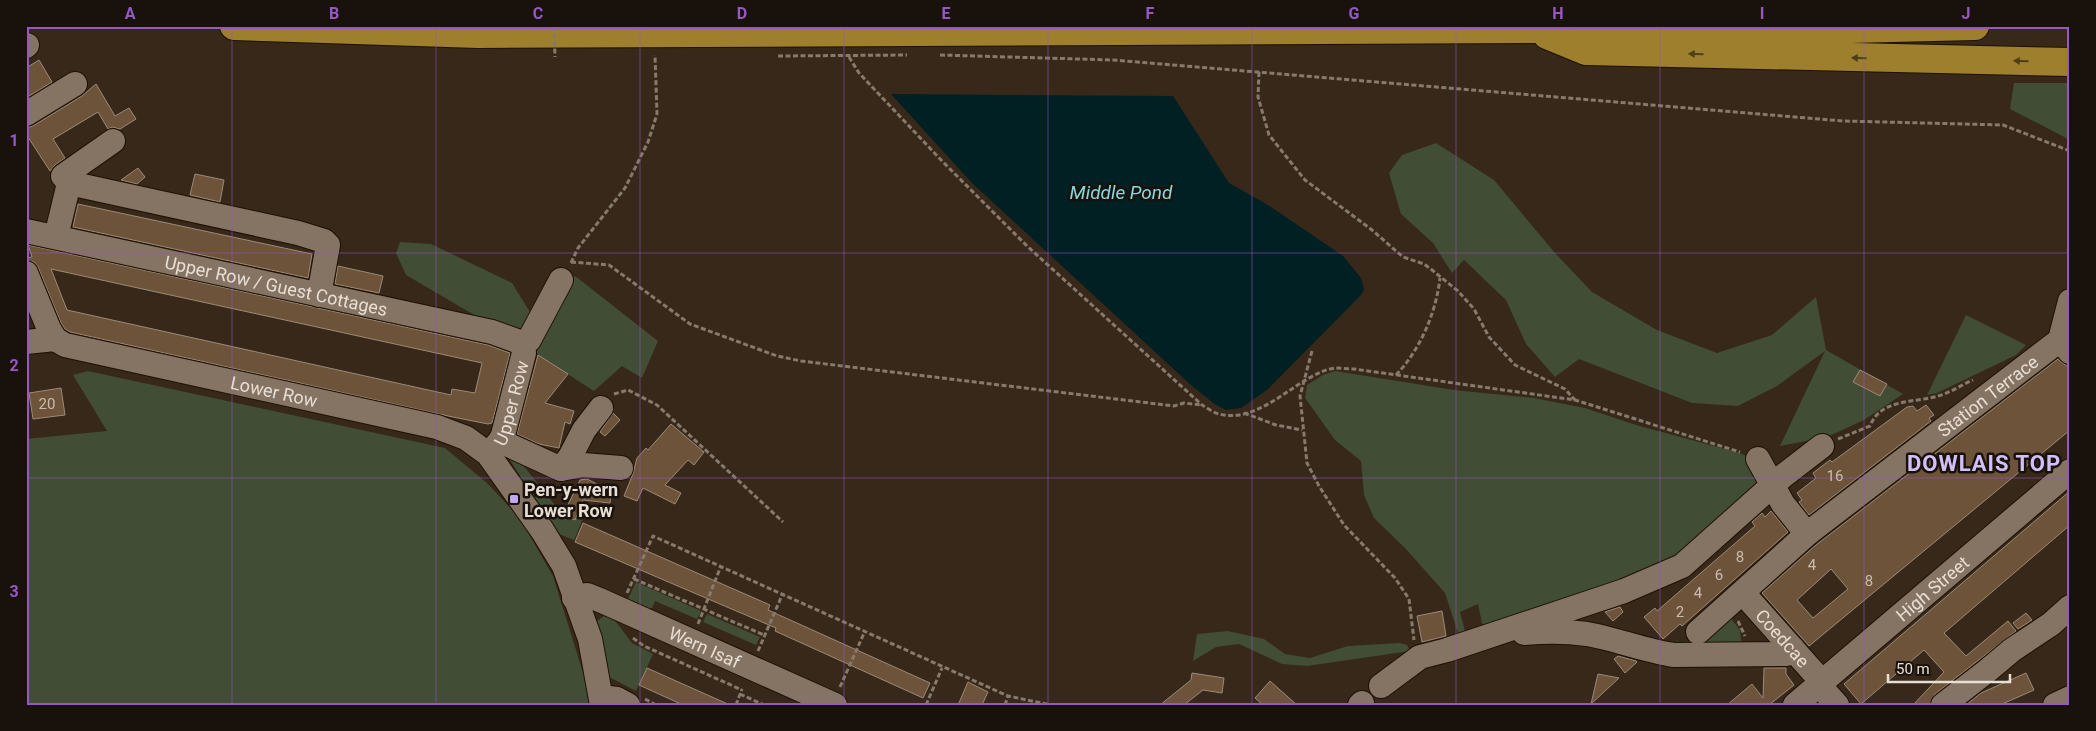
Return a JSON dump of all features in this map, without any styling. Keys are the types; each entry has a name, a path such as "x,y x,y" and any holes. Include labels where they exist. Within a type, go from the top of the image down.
{"highway":[{"path":"234,26 478,34 1532,29 1764,32 1975,26"},
{"path":"1532,29 1586,51 2070,62"}],"street":[{"path":"26,114 75,84"},
{"path":"56,237 68,183 64,176 113,141"},
{"path":"68,183 298,233 324,241 328,245 328,251 319,295"},
{"name":"Upper Row / Guest Cottages","path":"26,231 492,332 517,341 523,346"},
{"path":"523,346 530,340 566,271"},
{"path":"26,273 54,339 26,342"},
{"path":"2065,346 2070,301"},
{"name":"Lower Row","path":"54,339 65,345 437,427 494,448"},
{"name":"Upper Row","path":"494,448 524,353 523,346"},
{"name":"Station Terrace","path":"1734,601 1775,561 1807,534 2065,346"},
{"path":"561,469 570,458 584,430 602,408"},
{"path":"1381,686 1420,657 1624,591 1682,566 1772,486 1822,446"},
{"path":"494,448 561,469 583,465 621,468"},
{"path":"494,448 564,566 590,640 602,701 617,699 628,705"},
{"path":"1758,459 1783,504 1807,534"},
{"name":"High Street","path":"1795,705 2070,471"},
{"name":"Wern Isaf","path":"574,598 587,595 602,601 834,704"},
{"path":"1698,632 1734,601"},
{"name":"Coedcae","path":"1734,601 1793,649 1837,705"},
{"path":"1943,705 2012,650 2050,624 2070,606"},
{"path":"1509,629 1522,633 1547,630 1588,634 1674,655 1787,654 1793,649"},
{"path":"2055,705 2070,698"}],"path":[{"path":"554,26 555,57 564,57"},
{"path":"646,55 665,55"},
{"path":"566,271 578,248 625,188 648,142 657,114 655,55"},
{"path":"771,56 849,57 912,55"},
{"path":"930,55 1113,60 1844,121 2003,125 2070,151"},
{"path":"849,57 859,73 1021,239 1202,405 1219,414 1244,413 1271,403 1318,374 1335,368 1354,369 1575,400 1739,451 1758,459"},
{"path":"1259,72 1258,98 1269,135 1305,180 1372,230 1403,258 1424,264 1458,291 1474,309 1489,337 1515,365 1565,389 1575,400"},
{"path":"566,271 609,265 690,324 777,356 801,361 1174,406 1184,403 1202,405"},
{"path":"1396,376 1406,365 1424,332 1437,298 1440,277"},
{"path":"1312,350 1306,381 1300,396 1306,463 1344,525 1395,578 1409,599 1415,646 1420,657"},
{"path":"1822,446 1870,426 1873,418 1895,403 1938,396 1981,377"},
{"path":"602,408 615,393 628,390 657,405 783,522"},
{"path":"1244,413 1276,425 1302,430"},
{"path":"631,585 653,536 783,593 942,668 1008,696 1051,705"},
{"path":"700,620 721,566"},
{"path":"634,578 764,636"},
{"path":"760,647 783,593"},
{"path":"1734,601 1737,620 1744,632 1746,654"},
{"path":"834,704 865,631"},
{"path":"926,705 942,668"},
{"path":"736,705 741,692 764,705"},
{"path":"1005,705 1008,696"}],"green space":[{"path":"2014,83 2070,83 2070,140 2010,109"},
{"path":"1436,143 1494,180 1555,253 1592,292 1657,330 1717,353 1772,335 1816,297 1826,350 1903,394 1864,420 1827,437 1780,446 1825,351 1777,386 1738,406 1692,403 1579,359 1555,377 1526,344 1506,300 1464,260 1452,273 1433,243 1401,214 1389,173 1402,155"},
{"path":"400,242 431,244 512,283 533,317 516,333 476,316 406,275 396,253"},
{"path":"575,276 658,341 642,378 622,366 594,391 538,355 533,345 568,280"},
{"path":"1966,315 2026,345 2016,355 1937,393 1927,395"},
{"path":"88,371 445,448 487,483 519,517 553,576 589,692 590,705 26,705 26,439 107,431 73,375"},
{"path":"1335,371 1454,390 1534,398 1585,408 1636,425 1740,453 1754,460 1763,482 1677,560 1487,629 1482,623 1478,604 1460,612 1466,635 1460,639 1445,593 1406,549 1374,518 1364,495 1361,461 1335,440 1305,398 1307,385 1323,375"},
{"path":"511,450 562,514 572,519 576,511 586,511 574,540 559,534 534,498 537,496 532,488 529,490 506,454"},
{"path":"636,582 701,611 697,619 655,601 652,608 646,609 627,601"},
{"path":"707,614 760,637 756,645 703,622"},
{"path":"604,616 613,618 632,643 653,654 636,691 609,677 597,627 597,621"},
{"path":"1729,616 1740,630 1742,649 1667,650 1677,641 1679,643 1704,639"},
{"path":"1228,631 1264,639 1285,654 1310,658 1348,646 1399,643 1407,645 1410,651 1307,666 1282,664 1239,644 1216,647 1193,661 1197,634"}],"water":[{"name":"Middle Pond","path":"891,94 1173,96 1229,183 1268,205 1343,256 1361,278 1364,289 1362,294 1267,390 1241,408 1226,410 1216,405 1192,386 972,183"}],"building":[{"path":"39,60 52,82 26,98 26,68"},
{"path":"96,84 115,116 129,108 136,119 120,129 112,127 108,129 98,112 53,139 65,158 50,171 26,134 26,128 33,126 82,96"},
{"path":"138,168 145,177 137,184 121,180"},
{"path":"195,174 224,180 220,202 190,195"},
{"path":"78,204 312,254 308,278 73,227"},
{"path":"28,245 488,345 510,353 492,423 488,424 448,416 70,332 61,323 38,267 34,262 26,260 26,258 32,257","holes":["51,269 482,363 475,393 452,389 451,395 67,310"]},
{"path":"338,266 383,276 379,293 335,284"},
{"path":"538,355 568,374 545,403 574,411 570,424 565,422 559,448 539,444 517,434"},
{"path":"2058,359 2065,365 2070,365 2070,430 1809,646 1762,593 1816,545","holes":["1831,569 1848,589 1813,618 1797,600"]},
{"path":"1860,370 1887,384 1880,396 1853,382"},
{"path":"61,388 65,415 33,419 29,393"},
{"path":"1926,405 1934,415 1929,418 1931,421 1809,515 1799,502 1802,500 1797,493 1816,478 1813,473 1830,460 1832,462 1907,407 1913,406 1917,411"},
{"path":"613,413 620,420 605,436 600,432"},
{"path":"671,424 704,452 694,465 688,460 665,485 681,493 675,504 643,488 637,501 624,496 637,458 646,448 648,450"},
{"path":"587,479 601,486 612,487 610,503 583,500 575,520 563,515 580,480"},
{"path":"2070,491 2070,525 1944,633 1966,656 2008,621 2016,631 1935,694 1929,705 1913,705 1944,672 1924,650 1861,704 1844,684"},
{"path":"1771,511 1788,532 1682,626 1680,624 1663,639 1644,617 1655,608 1657,611 1755,526 1752,522 1762,513 1765,517"},
{"path":"583,523 770,605 768,610 930,683 923,698 775,631 776,628 575,542"},
{"path":"1620,607 1623,612 1613,621 1605,612"},
{"path":"1442,611 1446,636 1422,642 1417,616"},
{"path":"2026,613 2032,620 2018,629 2013,623"},
{"path":"1618,656 1637,662 1625,673 1614,659"},
{"path":"647,668 730,705 683,705 639,685"},
{"path":"1764,668 1786,668 1786,674 1794,685 1769,705 1727,705 1752,684 1763,698"},
{"path":"1192,673 1224,678 1222,693 1203,690 1184,705 1160,705 1191,680"},
{"path":"2026,673 2034,690 2000,705 1966,705 1981,693"},
{"path":"1598,674 1619,678 1591,704"},
{"path":"1270,681 1297,705 1263,705 1255,698"},
{"path":"968,682 988,692 982,705 958,705"}],"place":[{"name":"Pen-y-wern Lower Row","path":"514,499"}],"district":[{"name":"DOWLAIS TOP","path":"1984,463"}]}
